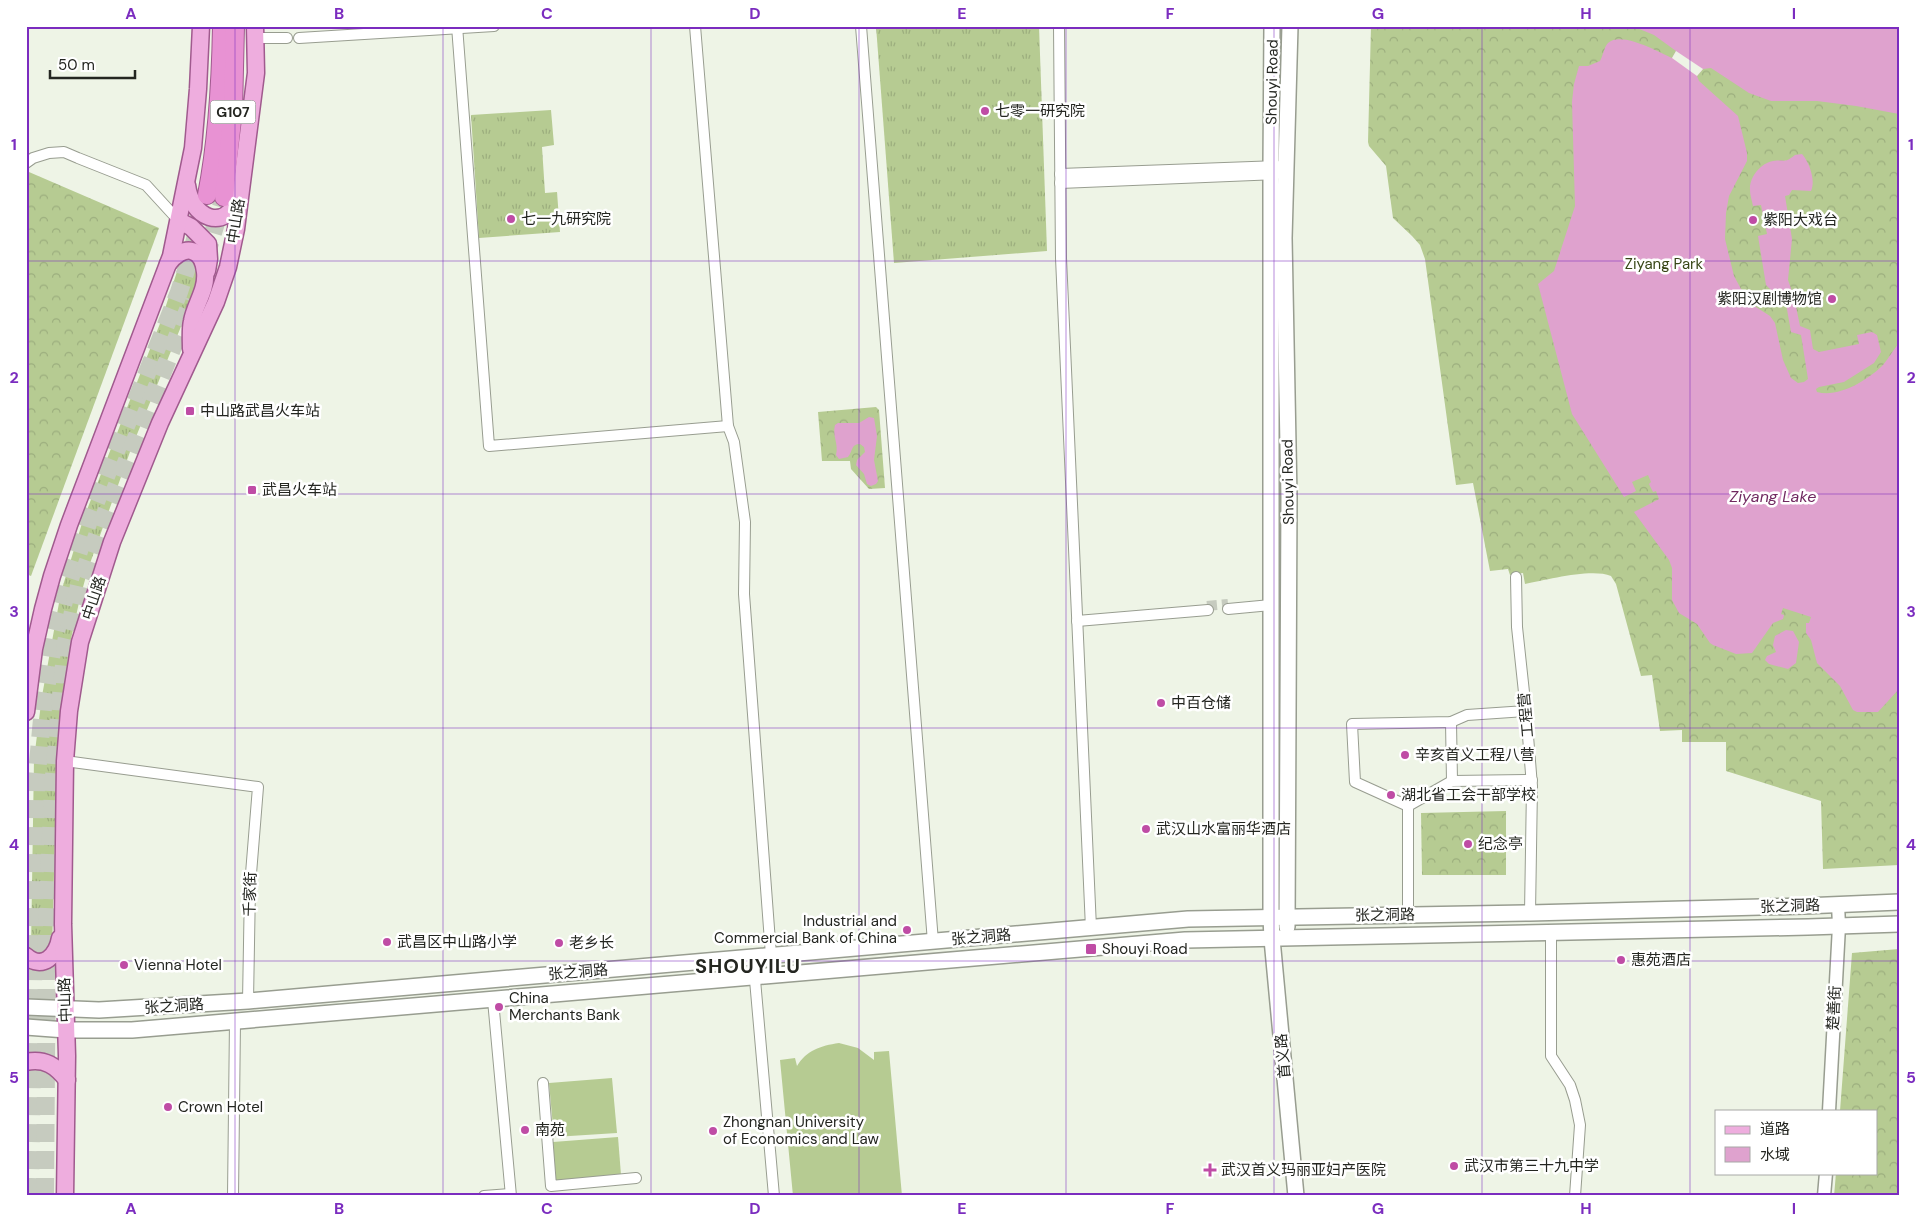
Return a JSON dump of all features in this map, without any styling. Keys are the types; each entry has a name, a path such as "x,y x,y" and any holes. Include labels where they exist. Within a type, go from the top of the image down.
{"highway":[{"name":"G107","path":"222,26 216,152 224,195"},
{"name":"G107","path":"224,195 233,110 235,26"}],"main road":[{"path":"26,712 30,646 69,525 168,264 193,148 201,26"},
{"name":"Shouyi Road","path":"1272,26 1278,170 1284,238 1289,496 1287,939"},
{"name":"Shouyi Road","path":"1271,917 1271,603 1278,170 1290,26"},
{"name":"中山路","path":"65,1196 67,1080 63,924 65,760 69,710 80,642 112,542 160,423 216,302 228,267 224,195 256,72 255,32"},
{"path":"187,181 192,204 199,213 209,218 217,218 229,214 236,204 224,195"},
{"path":"179,220 191,227 208,244 209,259 204,284 192,320 191,356"},
{"path":"168,264 174,256 182,251 191,250 199,255 203,263 205,273 204,284"},
{"name":"张之洞路","path":"26,1006 66,1009 132,1009 248,1001 1188,919 1530,913 1899,902"},
{"name":"首义路","path":"1271,917 1296,1196"},
{"path":"26,956 36,962 50,959 59,944 63,924"},
{"name":"张之洞路","path":"26,1028 132,1030 1185,940 1899,924"},
{"path":"26,1062 42,1061 51,1064 67,1080"}],"street":[{"path":"300,38 494,26"},
{"path":"695,26 728,426 734,442 745,522 744,594 771,955"},
{"path":"861,26 932,942"},
{"path":"1059,26 1061,258 1091,928"},
{"path":"457,27 489,446 728,426"},
{"path":"255,32 287,38"},
{"path":"26,163 33,158 50,153 64,152 146,184 179,220"},
{"path":"1060,178 1278,170"},
{"name":"工程营","path":"1516,577 1517,627 1532,780 1530,913"},
{"path":"1228,606 1271,603"},
{"path":"1077,619 1207,608"},
{"path":"1408,806 1355,782 1352,724 1451,722 1467,715 1526,712"},
{"path":"1451,722 1452,781"},
{"name":"千家街","path":"65,760 258,787 250,886 248,1001"},
{"path":"1408,806 1452,781 1532,780"},
{"path":"1408,806 1408,915"},
{"name":"楚善街","path":"1829,1110 1838,904"},
{"path":"1550,933 1551,1056 1570,1085 1580,1125 1575,1196"},
{"path":"753,957 774,1196"},
{"path":"484,1196 510,1195 493,1000"},
{"path":"233,1196 235,1021"},
{"path":"543,1083 551,1186 636,1178"},
{"path":"1824,1196 1826,1174"}],"green space":[{"path":"876,26 1039,26 1047,251 894,263"},
{"name":"Ziyang Park","path":"1371,26 1899,26 1899,865 1823,869 1821,801 1726,771 1726,742 1682,742 1682,730 1660,731 1652,675 1641,676 1616,584 1611,576 1592,573 1581,574 1525,584 1523,573 1510,575 1508,569 1490,571 1473,483 1456,485 1425,259 1420,245 1393,218 1386,166 1369,146 1368,142"},
{"path":"551,110 554,145 542,147 545,193 557,192 560,232 479,238 471,115"},
{"path":"29,172 159,228 31,576 26,574 26,174"},
{"path":"182,256 199,263 196,285 131,449 88,569 69,648 57,763 52,948 46,956 32,952 31,949 34,759 42,696 61,592 83,520 161,321"},
{"path":"876,407 879,410 885,488 869,489 851,469 850,461 822,461 818,412"},
{"path":"1506,811 1506,875 1422,875 1421,813"},
{"path":"1899,949 1899,1196 1834,1196 1836,1174 1878,1174 1878,1110 1840,1110 1852,953"},
{"path":"839,1043 858,1048 874,1060 874,1052 889,1051 902,1196 793,1196 780,1060 795,1058 797,1066 810,1052"},
{"path":"612,1078 617,1133 554,1137 549,1083"},
{"path":"618,1137 621,1175 556,1181 553,1142"}],"water":[{"name":"Ziyang Lake","path":"1632,26 1899,26 1899,114 1817,101 1771,101 1749,93 1711,68 1703,69 1697,76 1699,81 1738,116 1747,153 1747,161 1729,196 1725,239 1734,276 1748,302 1770,316 1775,323 1783,360 1791,378 1798,383 1808,379 1801,335 1791,332 1785,298 1775,294 1766,285 1758,236 1767,234 1761,205 1753,206 1750,192 1751,180 1760,168 1769,162 1786,160 1795,155 1802,154 1811,171 1813,182 1811,191 1792,190 1789,195 1785,196 1792,239 1788,280 1794,297 1800,326 1810,330 1813,349 1819,352 1859,344 1857,335 1872,332 1877,335 1881,352 1874,363 1844,382 1819,387 1816,389 1817,392 1826,393 1844,390 1861,382 1883,365 1899,343 1899,689 1878,712 1857,712 1853,710 1840,686 1817,663 1811,640 1806,633 1806,623 1809,623 1811,617 1783,608 1781,614 1784,615 1783,619 1773,623 1752,653 1736,654 1710,643 1697,624 1679,613 1672,600 1672,568 1669,560 1634,512 1659,499 1656,491 1653,492 1649,484 1651,482 1648,475 1632,482 1636,491 1624,497 1572,414 1538,284 1554,271 1575,206 1572,102 1579,66 1588,66 1600,61 1608,43 1614,40 1631,41 1672,58 1676,51 1654,35"},
{"path":"869,417 874,418 877,436 874,460 878,481 871,486 867,484 864,474 856,465 857,460 865,452 864,447 860,444 855,445 848,457 839,459 836,455 837,447 834,433 835,425 838,423 859,423"},
{"path":"1786,630 1793,631 1799,642 1796,663 1788,669 1769,664 1765,660 1767,656 1776,652 1773,645 1775,636"}],"pier":[{"path":"1676,51 1703,69 1697,76 1672,58"}],"tunnel":[{"path":"30,1196 36,784 43,708 54,639 69,582 90,517 179,292 207,195"},
{"path":"205,259 224,197"},
{"path":"45,1196 47,930 53,787 66,642 79,586 102,522 192,300"},
{"path":"1207,606 1228,604"}],"place":[{"name":"七零一研究院","path":"985,111"},
{"name":"七一九研究院","path":"511,219"},
{"name":"紫阳大戏台","path":"1753,220"},
{"name":"紫阳汉剧博物馆","path":"1832,299"},
{"name":"中山路武昌火车站","path":"190,411"},
{"name":"武昌火车站","path":"252,490"},
{"name":"中百仓储","path":"1161,703"},
{"name":"辛亥首义工程八营","path":"1405,755"},
{"name":"湖北省工会干部学校","path":"1391,795"},
{"name":"武汉山水富丽华酒店","path":"1146,829"},
{"name":"纪念亭","path":"1468,844"},
{"name":"Industrial and Commercial Bank of China","path":"907,930"},
{"name":"武昌区中山路小学","path":"387,942"},
{"name":"老乡长","path":"559,943"},
{"name":"Shouyi Road","path":"1091,949"},
{"name":"惠苑酒店","path":"1621,960"},
{"name":"Vienna Hotel","path":"124,965"},
{"name":"China Merchants Bank","path":"499,1007"},
{"name":"Crown Hotel","path":"168,1107"},
{"name":"南苑","path":"525,1130"},
{"name":"Zhongnan University of Economics and Law","path":"713,1131"},
{"name":"武汉市第三十九中学","path":"1454,1166"},
{"name":"武汉首义玛丽亚妇产医院","path":"1210,1170"}],"district":[{"name":"SHOUYILU","path":"748,966"}]}
